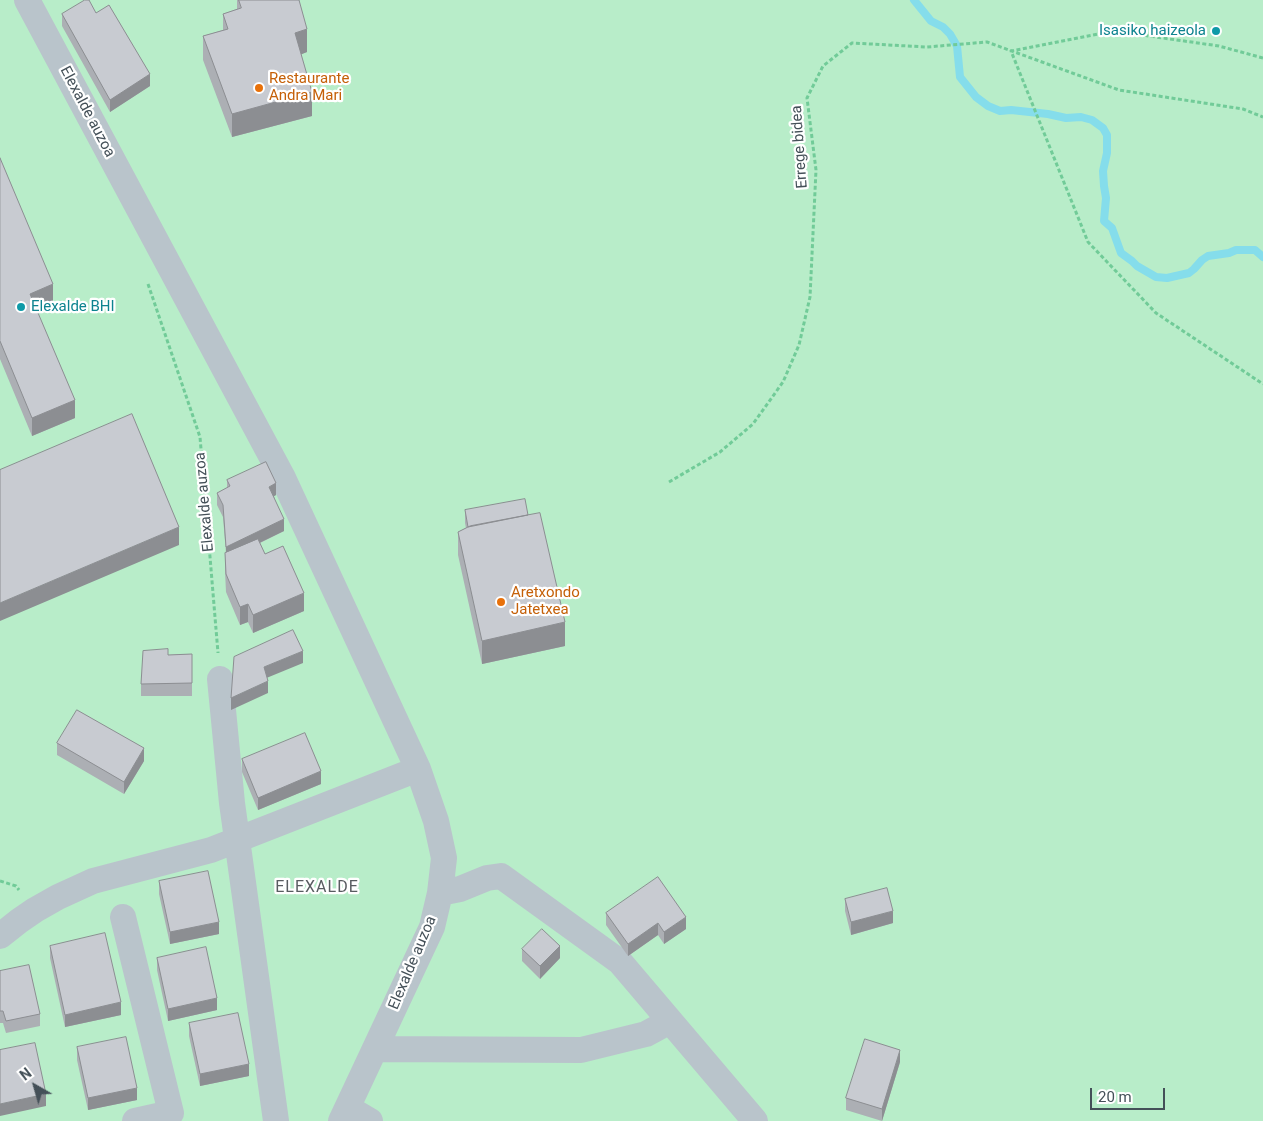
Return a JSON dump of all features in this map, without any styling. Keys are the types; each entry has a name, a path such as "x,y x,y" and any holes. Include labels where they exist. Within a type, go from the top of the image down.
{"street":[{"name":"Elexalde auzoa","path":"27,0 283,478 418,769 436,821 444,858 440,893 432,927 345,1114"},
{"path":"220,679 231,794 276,1121"},
{"path":"0,936 35,910 58,897 94,881 212,850 418,769"},
{"path":"440,893 460,889 487,878 501,876 620,962 754,1121"},
{"path":"123,917 171,1112 135,1121"},
{"path":"375,1048 581,1050 646,1034 670,1021"},
{"path":"345,1114 370,1121"}],"path":[{"path":"1263,58 1219,46 1114,31 1012,51 1088,242 1156,313 1263,384"},
{"name":"Errege bidea","path":"669,482 720,452 753,424 782,382 799,345 810,297 816,170 807,98 823,66 852,43 927,47 987,42 1119,90 1243,109 1263,117"},
{"name":"Elexalde auzoa","path":"146,277 200,437 220,679"}],"green space":[{"path":"0,0 1263,0 1263,1121 0,1121"}],"building":[{"path":"85,0 89,0 96,13 109,5 150,74 110,100 62,14"},
{"name":"Restaurante Andra Mari","path":"239,0 299,0 307,29 295,33 312,92 232,114 203,36 228,29 223,14 241,8"},
{"name":"Elexalde BHI","path":"0,158 53,284 30,294 75,400 32,418 0,341"},
{"path":"132,414 179,527 0,603 0,470"},
{"path":"266,462 276,483 269,487 284,519 226,547 223,505 217,493 230,486 227,480"},
{"path":"525,499 528,515 468,527 465,510"},
{"path":"540,513 565,622 482,641 458,532 470,526"},
{"path":"258,539 265,554 283,546 304,593 253,615 248,604 240,607 226,574 225,553"},
{"path":"293,630 303,651 264,667 268,681 231,698 234,657"},
{"path":"168,649 168,655 192,654 192,683 141,684 143,651"},
{"path":"77,710 144,748 124,782 57,743"},
{"path":"305,733 321,771 258,798 242,759"},
{"path":"208,871 219,922 170,932 159,881"},
{"path":"658,877 686,917 664,932 658,923 628,944 606,913"},
{"path":"887,888 893,911 851,922 845,899"},
{"path":"542,929 560,946 540,966 522,949"},
{"path":"105,933 121,1002 65,1015 50,946"},
{"path":"206,947 217,998 168,1009 157,958"},
{"path":"29,965 40,1014 6,1021 3,1011 0,1011 0,971"},
{"path":"238,1013 249,1064 200,1074 189,1023"},
{"path":"126,1037 137,1088 88,1098 77,1047"},
{"path":"865,1039 900,1050 882,1109 846,1098"},
{"path":"35,1043 46,1094 0,1104 0,1050"}],"waterway":[{"path":"914,0 931,21 943,27 950,34 957,46 960,77 976,97 988,106 1000,111 1011,110 1066,118 1081,117 1092,120 1103,128 1107,135 1107,153 1103,171 1106,198 1104,221 1112,228 1121,253 1137,266 1156,277 1167,278 1189,273 1208,256 1236,250 1255,250 1263,257"}],"place":[{"name":"Isasiko haizeola","path":"1216,31"},
{"name":"Restaurante Andra Mari","path":"259,88"},
{"name":"Elexalde BHI","path":"21,307"},
{"name":"Aretxondo Jatetxea","path":"501,602"}],"district":[{"name":"ELEXALDE","path":"317,888"}]}
